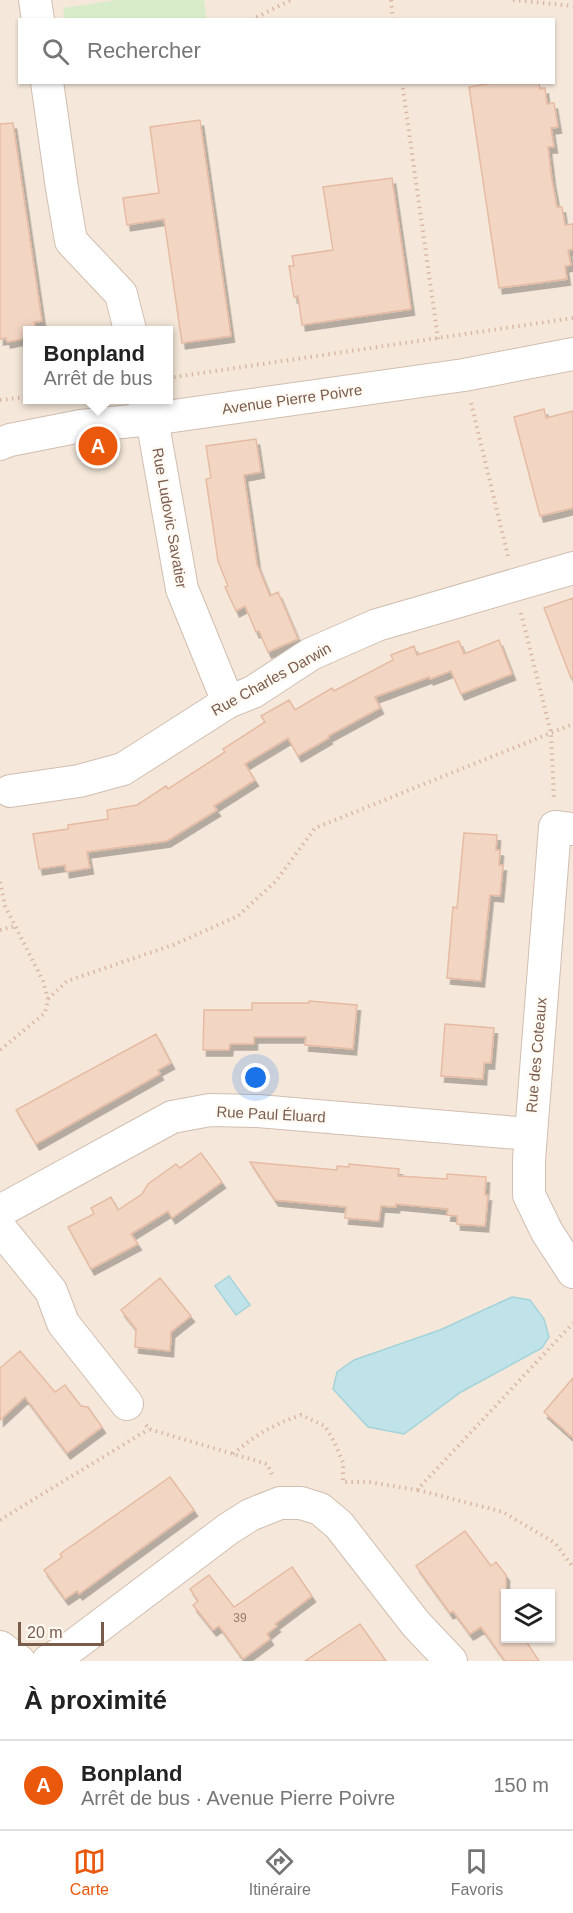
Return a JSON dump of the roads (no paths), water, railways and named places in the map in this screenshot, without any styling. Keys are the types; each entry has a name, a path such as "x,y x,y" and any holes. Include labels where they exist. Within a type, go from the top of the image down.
{"street":[{"path":"35,0 38,18"},
{"path":"47,84 71,241 121,294 129,326"},
{"name":"Avenue Pierre Poivre","path":"3,441 81,426 148,409 464,375 573,354"},
{"name":"Rue Ludovic Savatier","path":"148,409 182,589 228,702"},
{"name":"Rue Charles Darwin","path":"10,791 79,781 123,768 228,702 253,692 311,654 377,625 515,587 573,568"},
{"name":"Rue des Coteaux","path":"564,828 530,1134 529,1195 547,1232 573,1272"},
{"name":"Rue Paul Éluard","path":"0,1211 172,1117 210,1110 258,1111 530,1134"},
{"path":"0,1228 51,1291 63,1323 127,1404"},
{"path":"48,1661 73,1646 228,1529 250,1515 280,1503 301,1503 320,1509 339,1525 417,1624 451,1661"},
{"path":"0,1647 19,1661"}],"water":[{"path":"229,1276 250,1305 236,1315 215,1286"},
{"path":"512,1297 530,1300 544,1319 549,1337 542,1348 461,1392 404,1434 368,1427 333,1389 337,1372 354,1360 440,1330"}],"place":[{"name":"Bonpland","path":"98,446"}]}
